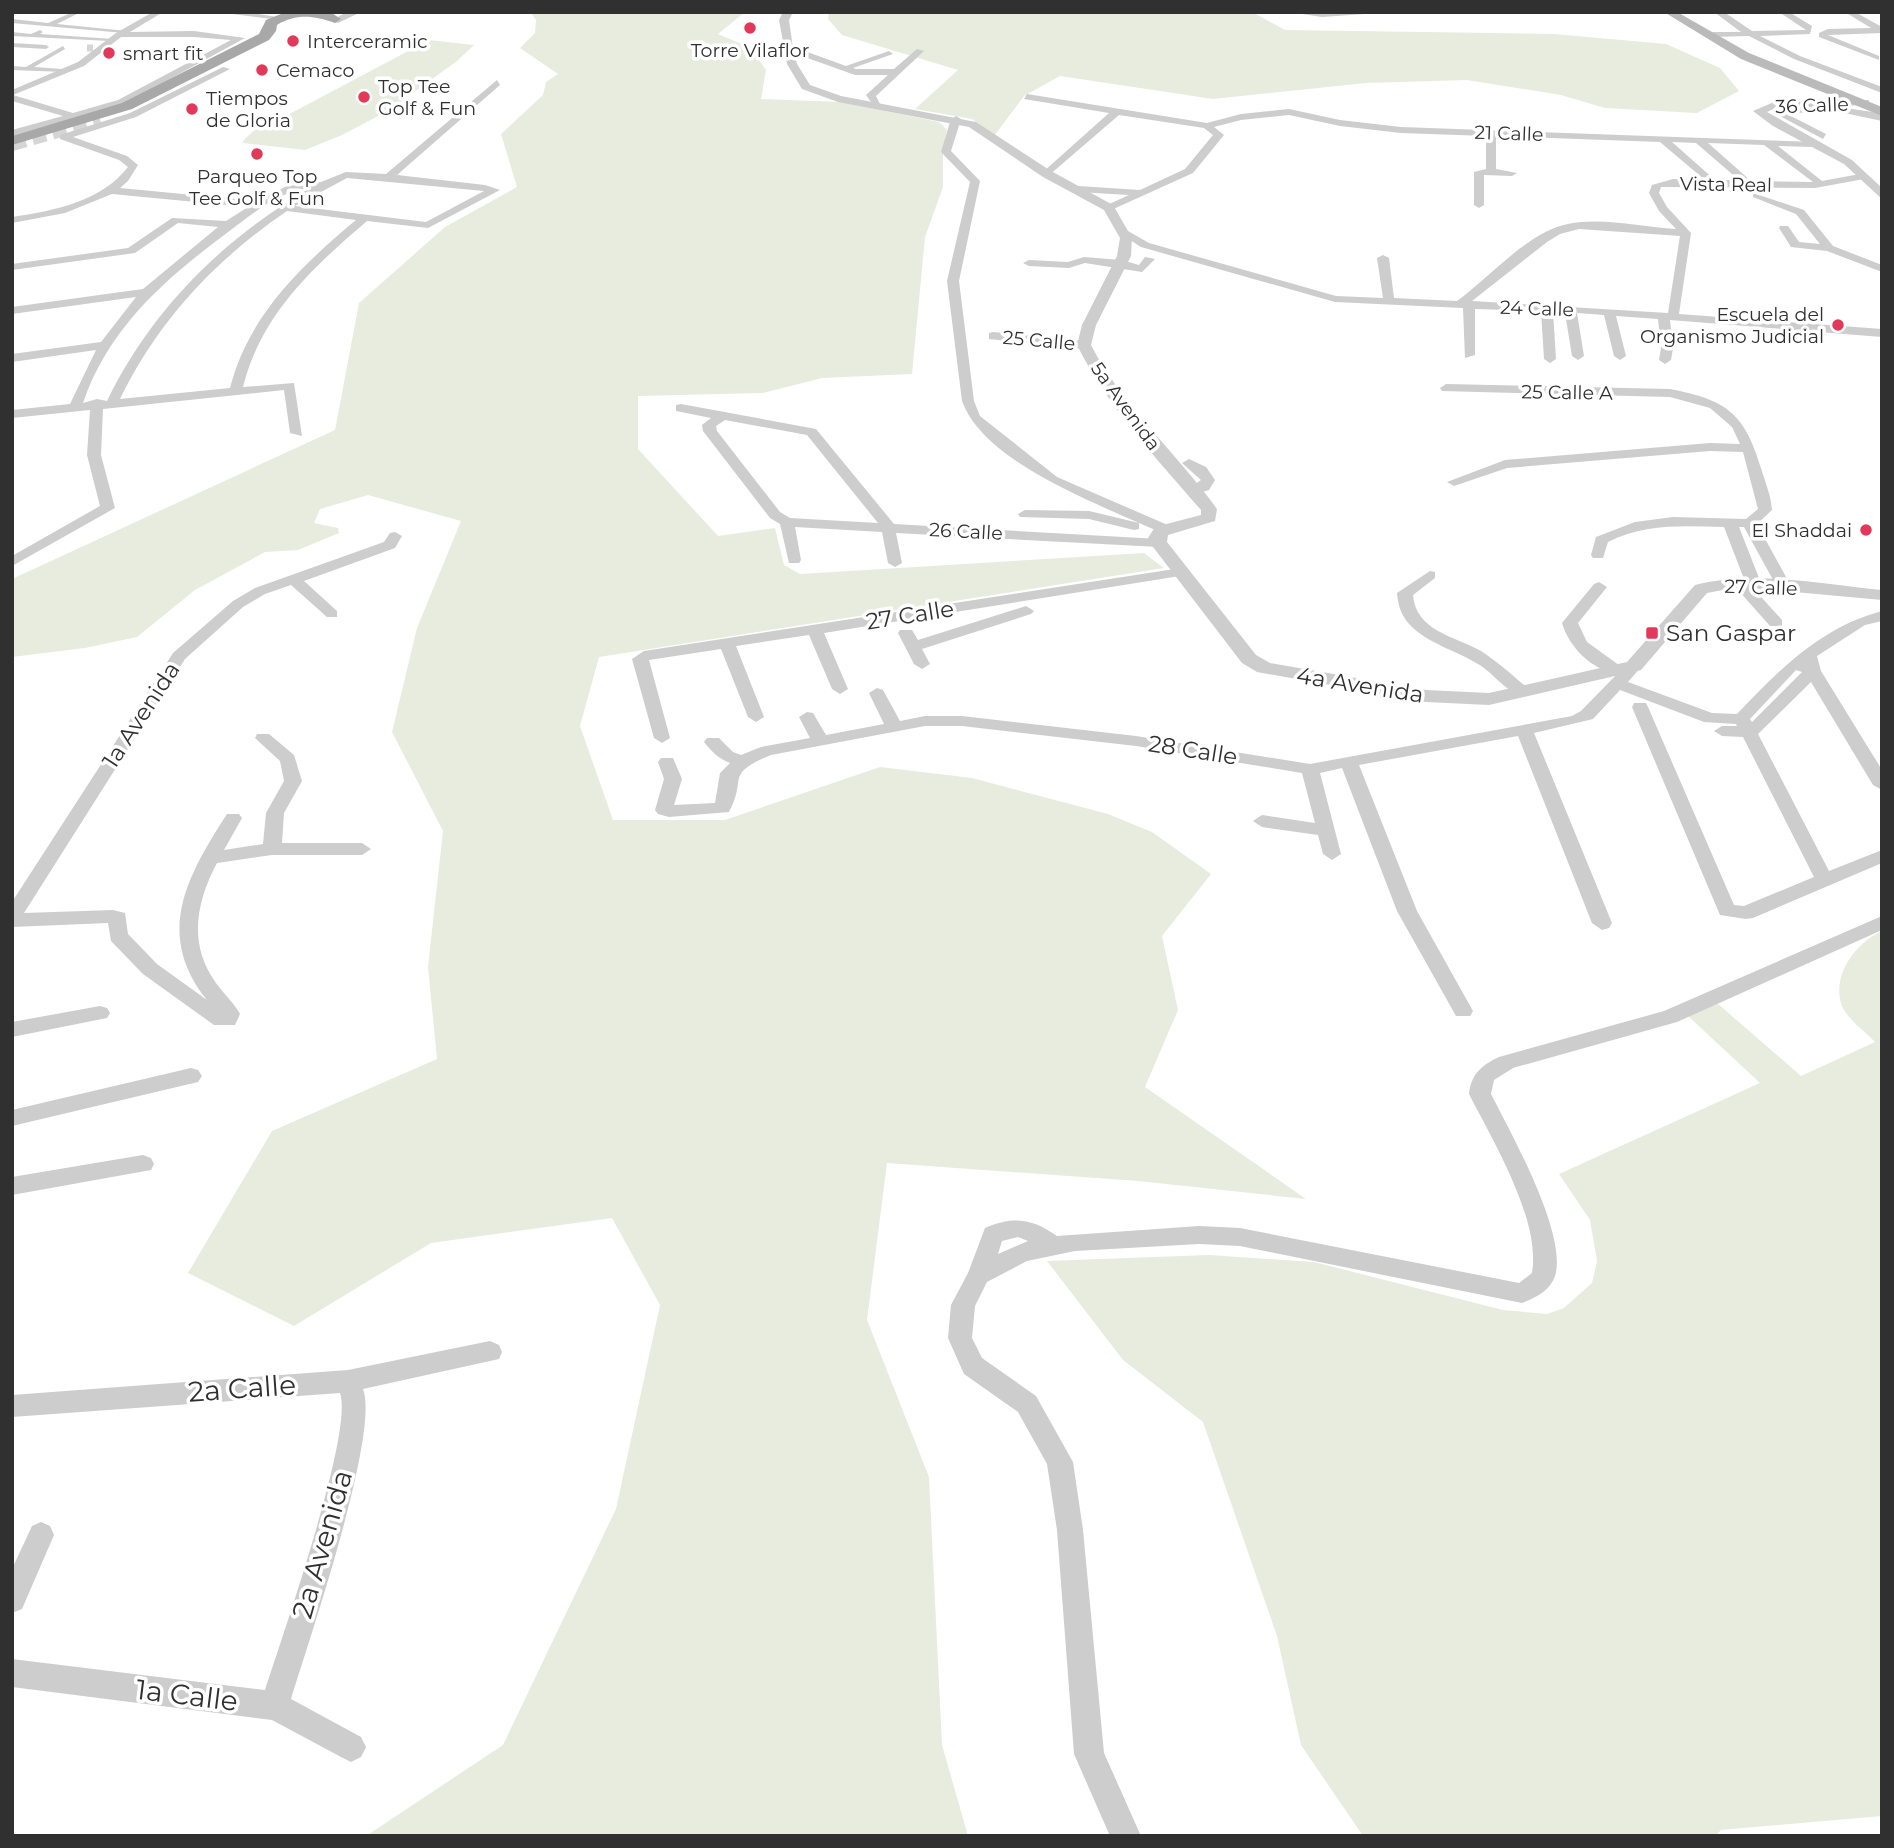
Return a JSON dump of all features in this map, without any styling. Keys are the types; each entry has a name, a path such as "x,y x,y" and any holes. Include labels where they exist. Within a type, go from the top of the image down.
{"main road":[{"path":"1669,12 1745,57 1882,110"},
{"path":"1680,12 1713,35 1860,103"},
{"path":"100,119 147,106 264,37 276,23 308,13 337,17"},
{"path":"318,29 337,17"},
{"path":"14,141 121,109 289,31 276,23"},
{"path":"189,65 225,62"},
{"path":"121,109 147,106"},
{"path":"14,141 63,137"}],"street":[{"path":"32,36 78,12"},
{"path":"12,95 81,64 118,35 159,12"},
{"path":"220,12 276,23"},
{"path":"337,17 356,12"},
{"path":"788,12 784,20 788,48 792,64 806,87 831,97 956,119 980,128 1046,174 1109,208 1124,233 1121,262"},
{"path":"1293,12 1389,12"},
{"path":"1718,12 1749,32 1842,76 1882,90"},
{"path":"1783,12 1808,30"},
{"path":"1849,12 1881,30"},
{"path":"14,19 26,15"},
{"path":"14,19 118,35"},
{"path":"54,47 86,29"},
{"path":"1713,35 1808,30 1825,33 1881,30"},
{"path":"1825,33 1861,52 1879,55"},
{"path":"12,34 68,39 194,34 241,38 189,65 121,109 75,116 14,141"},
{"path":"13,55 42,38"},
{"path":"12,46 73,48"},
{"path":"27,69 64,48"},
{"path":"788,48 865,73 895,72"},
{"path":"876,106 871,95 920,51"},
{"path":"845,68 889,54"},
{"path":"37,56 49,56"},
{"path":"12,68 62,71"},
{"path":"387,178 497,83 507,78 485,78 497,83"},
{"path":"12,95 75,116"},
{"name":"21 Calle","path":"1027,97 1207,126 1241,117 1289,112 1340,123 1401,130 1765,141 1818,140"},
{"name":"36 Calle","path":"1818,140 1766,117 1760,109 1774,105 1860,103"},
{"path":"63,137 147,106"},
{"path":"1882,118 1849,109 1788,109 1779,113 1848,162 1854,178 1882,195"},
{"path":"1046,174 1116,112"},
{"name":"4a Avenida","path":"956,119 946,152 975,181 953,281 968,401 974,417 1052,480 1161,535 1181,572 1249,659 1264,668 1455,699 1489,699 1523,691 1619,679"},
{"path":"1109,208 1189,170 1219,135 1207,126"},
{"path":"1490,133 1491,172"},
{"path":"12,220 67,210 130,174 133,164 63,137"},
{"path":"1660,138 1710,179"},
{"path":"1697,139 1746,181"},
{"path":"1765,141 1817,180"},
{"path":"1479,205 1479,172 1512,173"},
{"path":"113,401 138,350 167,309 213,262 286,208 325,185 351,173 495,190 428,225 286,208"},
{"name":"Vista Real","path":"1686,233 1663,209 1654,193 1657,185 1673,182 1815,185 1854,178"},
{"path":"76,405 81,387 105,349 148,292 231,225 261,205 291,188 325,185"},
{"path":"109,188 261,205"},
{"path":"1078,189 1148,191"},
{"path":"1757,195 1800,212 1829,248"},
{"path":"236,391 247,352 274,305 300,275 365,218"},
{"path":"12,267 131,251 176,220 231,225"},
{"path":"1469,355 1464,305 1527,252 1567,227 1686,233 1668,316 1665,360"},
{"path":"1784,228 1796,246 1829,248 1882,269"},
{"name":"24 Calle","path":"1124,233 1145,245 1335,299 1609,311 1882,332"},
{"name":"24 Calle","path":"1121,262 1157,254 1196,260"},
{"path":"1384,258 1389,302"},
{"path":"1029,263 1070,270 1084,260 1121,262 1144,268 1149,259"},
{"name":"5a Avenida","path":"1121,262 1089,325 1084,345 1101,374 1209,509 1209,515 1203,522 1161,535"},
{"path":"12,311 148,292"},
{"path":"1547,308 1550,359"},
{"path":"1570,309 1578,356"},
{"path":"1609,311 1620,356"},
{"name":"25 Calle","path":"993,336 1084,345"},
{"path":"12,358 105,349"},
{"path":"12,365 105,349"},
{"path":"12,414 113,401 290,386 297,433"},
{"name":"25 Calle A","path":"1446,388 1688,396 1728,411 1737,422 1765,510 1749,523"},
{"path":"12,562 108,508 94,455 97,403"},
{"path":"681,408 811,432 888,526 895,563"},
{"path":"724,415 709,425 710,431 781,519 794,560"},
{"path":"1454,482 1505,464 1710,447 1746,448"},
{"path":"1189,463 1201,470 1208,480 1204,486 1193,491"},
{"path":"1025,514 1089,515 1161,535"},
{"name":"26 Calle","path":"781,519 888,526 1161,535"},
{"path":"1730,523 1746,583 1776,623"},
{"path":"1598,555 1601,540 1640,526 1749,523 1783,586"},
{"name":"1a Avenida","path":"14,910 179,656 238,604 260,591 390,545 395,536"},
{"name":"27 Calle","path":"640,659 814,631 1021,604 1181,572"},
{"path":"1430,575 1405,593 1404,604 1414,618 1440,640 1480,658 1523,691"},
{"path":"293,579 332,614"},
{"name":"27 Calle","path":"1619,679 1701,589 1746,583 1882,595"},
{"path":"1599,587 1570,623 1572,635 1580,647 1619,679 1640,707 1727,910 1746,913 1882,856"},
{"path":"922,664 910,640 1021,604 1038,626"},
{"path":"1746,725 1801,658 1859,622 1880,620"},
{"path":"814,631 839,689"},
{"path":"728,645 756,717"},
{"path":"1801,658 1814,671 1882,785"},
{"path":"640,659 662,738"},
{"path":"1640,707 1708,729 1746,725 1814,671"},
{"path":"1619,679 1710,718 1746,725"},
{"name":"28 Calle","path":"738,764 767,751 894,726 925,722 962,722 1136,741 1310,769 1576,720 1587,715 1619,679"},
{"path":"877,694 894,726"},
{"path":"807,717 820,740"},
{"path":"1746,725 1825,881"},
{"path":"1525,731 1602,922"},
{"path":"263,738 288,759 293,781 275,813 272,849"},
{"path":"667,762 673,779 664,810 723,808 729,773 738,764 713,743"},
{"path":"1349,763 1407,911 1463,1011"},
{"path":"1310,769 1332,854"},
{"path":"14,910 118,918 118,936 150,969 221,1020 228,1020 230,1014 199,978 185,938 189,900 233,818"},
{"path":"1262,821 1324,830"},
{"path":"210,858 272,849 362,849"},
{"path":"1126,1836 1089,1754 1070,1530 1060,1462 1027,1404 973,1366 960,1339 963,1305 979,1275 1022,1252 1053,1246 1199,1235 1240,1237 1522,1293 1537,1284 1544,1273 1544,1253 1524,1181 1480,1094 1480,1081 1488,1072 1506,1062 1670,1017 1882,922"},
{"path":"12,1030 100,1013"},
{"path":"12,1118 191,1076"},
{"path":"12,1186 143,1164"},
{"name":"2a Calle","path":"12,1406 348,1381 480,1354"},
{"name":"2a Avenida","path":"275,1706 330,1524 352,1435 355,1400 348,1381"},
{"path":"12,1600 41,1535"},
{"name":"1a Calle","path":"12,1673 275,1706 351,1747"}],"shaded area":[{"path":"530,12 745,12 718,34 751,48 766,70 761,99 841,102 939,122 947,130 943,150 943,187 925,237 912,374 822,378 763,393 638,396 638,449 718,536 775,528 784,565 800,574 1144,553 1164,568 599,657 580,726 613,820 725,820 880,767 972,778 1108,814 1152,832 1211,874 1162,936 1178,1010 1145,1087 1306,1199 1138,1181 887,1163 867,1320 929,1477 942,1745 968,1836 366,1836 503,1745 616,1509 660,1305 612,1218 431,1243 294,1326 188,1273 272,1131 437,1059 428,967 443,831 392,732 417,628 461,521 368,495 320,509 314,523 338,528 339,533 298,550 265,552 195,590 137,637 85,648 12,657 12,579 335,430 359,303 445,227 517,187 501,134 543,95 546,82 558,74 520,48 535,33 536,20"},
{"path":"829,12 1252,12 1285,30 1554,34 1666,44 1720,68 1739,91 1697,113 1605,108 1561,95 1467,80 1366,83 1213,99 1060,76 1024,96 994,136 972,119 915,109 958,70 842,35 828,19"},
{"name":"Top Tee Golf & Fun","path":"429,40 474,45 457,61 388,111 342,135 305,150 242,143 259,128"},
{"path":"1882,931 1882,1816 1721,1830 1715,1836 1363,1836 1301,1745 1277,1636 1203,1422 1123,1360 1047,1261 1209,1255 1314,1262 1503,1310 1547,1314 1564,1308 1592,1283 1597,1261 1590,1220 1559,1174 1760,1083 1687,1015 1717,1003 1801,1076 1875,1042 1852,1021 1842,1006 1839,995 1843,972 1848,962 1863,944"}],"tunnel":[{"path":"87,48 93,48"},
{"path":"12,144 100,119"}],"place":[{"name":"Torre Vilaflor","path":"750,28"},
{"name":"Interceramic","path":"293,41"},
{"name":"smart fit","path":"109,53"},
{"name":"Cemaco","path":"262,70"},
{"name":"Top Tee Golf & Fun","path":"364,97"},
{"name":"Tiempos de Gloria","path":"192,109"},
{"name":"Parqueo Top Tee Golf & Fun","path":"257,154"},
{"name":"Escuela del Organismo Judicial","path":"1838,325"},
{"name":"El Shaddai","path":"1866,530"},
{"name":"San Gaspar","path":"1652,633"}]}
